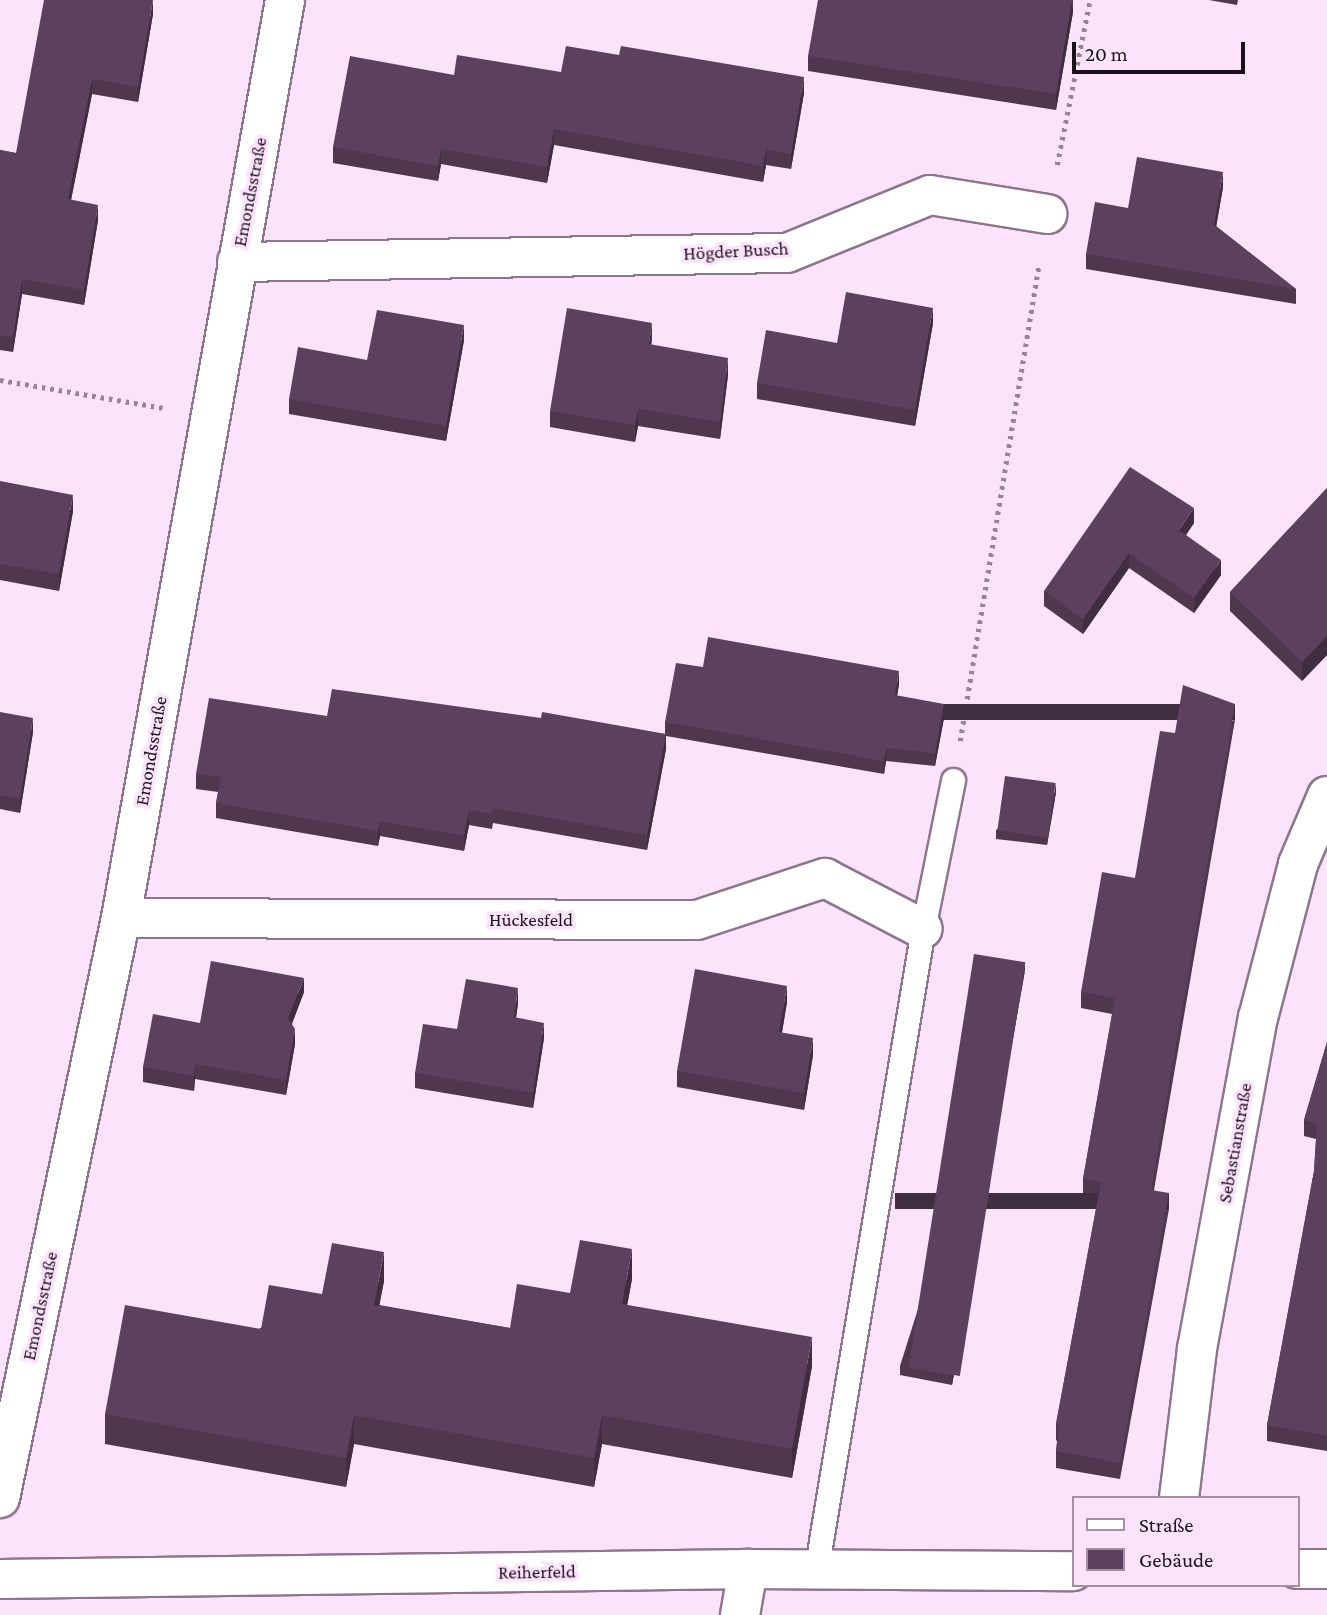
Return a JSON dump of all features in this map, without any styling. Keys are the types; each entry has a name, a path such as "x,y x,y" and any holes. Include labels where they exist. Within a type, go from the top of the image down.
{"street":[{"name":"Emondsstraße","path":"0,1498 121,918 285,0"},
{"name":"Högder Busch","path":"237,262 787,253 930,195 1047,214"},
{"name":"Sebastianstraße","path":"1179,1496 1197,1349 1258,1018 1298,864 1327,796"},
{"name":"Hückesfeld","path":"121,918 697,920 825,878 923,929"},
{"name":"Reiherfeld","path":"0,1579 748,1569 1072,1571"},
{"path":"740,1615 748,1569"},
{"path":"1299,1569 1327,1569"}],"lane":[{"path":"816,1571 923,929 953,780"}],"path":[{"path":"953,780 1047,214 1090,0"},
{"path":"0,380 212,417"}],"building":[{"path":"44,0 153,0 138,87 92,79 68,199 98,205 84,290 22,279 13,337 0,335 0,150 16,153"},
{"path":"818,0 1072,0 1056,94 808,56"},
{"path":"566,46 619,55 621,46 804,77 791,154 766,149 763,166 554,129 547,167 441,149 438,166 333,147 350,56 454,75 457,55 561,72"},
{"path":"1137,157 1223,172 1214,225 1296,289 1086,254 1095,202 1128,208"},
{"path":"846,292 933,308 915,410 757,383 766,330 837,343"},
{"path":"567,308 652,323 649,344 728,358 720,422 638,409 635,425 550,411"},
{"path":"377,310 464,325 446,426 289,399 298,347 367,360"},
{"path":"1130,467 1194,508 1179,530 1221,560 1194,598 1129,553 1083,619 1044,591"},
{"path":"0,481 73,495 59,574 0,564"},
{"path":"1327,488 1327,636 1302,662 1230,592"},
{"path":"708,637 899,671 895,695 944,704 935,753 886,748 884,761 665,722 676,663 703,667"},
{"path":"1183,685 1235,704 1151,1190 1169,1193 1120,1463 1056,1451 1060,1425 1056,1424 1101,1182 1083,1179 1115,998 1081,992 1102,872 1135,878 1160,731 1175,733"},
{"path":"332,689 541,718 542,712 666,734 647,835 493,808 492,814 469,810 464,836 380,821 378,831 216,803 221,777 196,774 209,698 327,716"},
{"path":"0,712 33,718 20,799 0,795"},
{"path":"1005,776 1056,783 1048,838 997,830"},
{"path":"974,954 1025,962 960,1376 908,1368"},
{"path":"211,961 304,978 288,1018 295,1029 286,1080 195,1064 194,1076 143,1067 153,1014 200,1023"},
{"path":"695,969 787,986 779,1032 813,1038 804,1093 677,1071"},
{"path":"466,979 518,988 514,1017 544,1023 533,1093 415,1073 423,1024 457,1029"},
{"path":"1327,1042 1327,1436 1267,1425 1314,1171 1317,1124 1304,1120"},
{"path":"580,1240 632,1249 622,1304 812,1337 792,1449 602,1415 594,1458 354,1415 346,1458 105,1414 125,1305 261,1329 269,1285 322,1294 332,1243 384,1252 374,1305 510,1328 517,1284 570,1293"}]}
